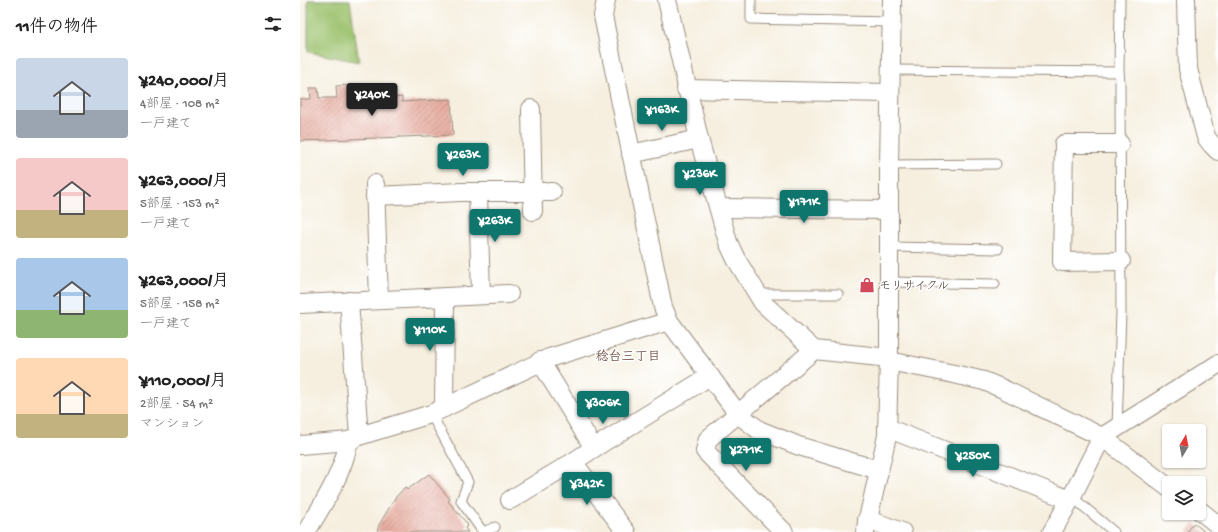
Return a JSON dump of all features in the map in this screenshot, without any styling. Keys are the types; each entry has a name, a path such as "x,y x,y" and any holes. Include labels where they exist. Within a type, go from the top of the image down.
{"street":[{"path":"606,0 603,16 663,307 669,321 738,414 759,430 799,446 878,470"},
{"path":"667,0 686,89 728,242 736,259 763,303 814,350 889,360 984,381 1102,437 1162,483"},
{"path":"892,0 889,165 889,360 887,428 866,526 902,532"},
{"path":"1186,0 1188,69 1206,137 1218,151"},
{"path":"686,89 890,93"},
{"path":"531,109 533,211"},
{"path":"631,154 699,140"},
{"path":"1120,144 1064,144 1062,262 1121,261"},
{"path":"379,300 375,190 478,193 552,192"},
{"path":"478,193 481,295"},
{"path":"719,208 889,210"},
{"path":"300,304 509,294"},
{"path":"438,411 445,297"},
{"path":"306,532 326,500 354,438 349,301"},
{"path":"300,445 354,438 438,411 540,361 669,321"},
{"path":"784,532 705,451 708,439 814,350"},
{"path":"540,361 594,448"},
{"path":"1052,532 1102,437 1218,364"},
{"path":"510,500 710,376"},
{"path":"887,428 1071,498"},
{"path":"573,462 622,531"},
{"path":"1206,516 1218,525"}],"lane":[{"path":"751,0 751,19 891,22"},
{"path":"1117,427 1121,261 1119,72 1120,0"},
{"path":"891,70 1119,72"},
{"path":"889,165 996,164"},
{"path":"890,247 998,249"},
{"path":"889,282 995,284"},
{"path":"757,294 838,294"},
{"path":"438,411 468,482 461,501 483,532 494,527"},
{"path":"1071,498 1114,532"}],"green space":[{"path":"308,0 350,0 359,62 308,52"}],"building":[{"path":"352,85 353,96 367,96 366,86 374,85 375,99 402,97 402,102 451,99 453,135 300,141 300,99 311,99 310,88 318,88 319,98 337,98 336,86"},
{"path":"429,474 450,499 448,501 468,525 465,528 468,532 377,532 379,525 395,498 405,487 407,490"},
{"path":"1194,523 1205,532 1187,532"}],"place":[{"name":"モリサイクル","path":"867,285"}],"district":[{"name":"稔台三丁目","path":"628,355"}]}
